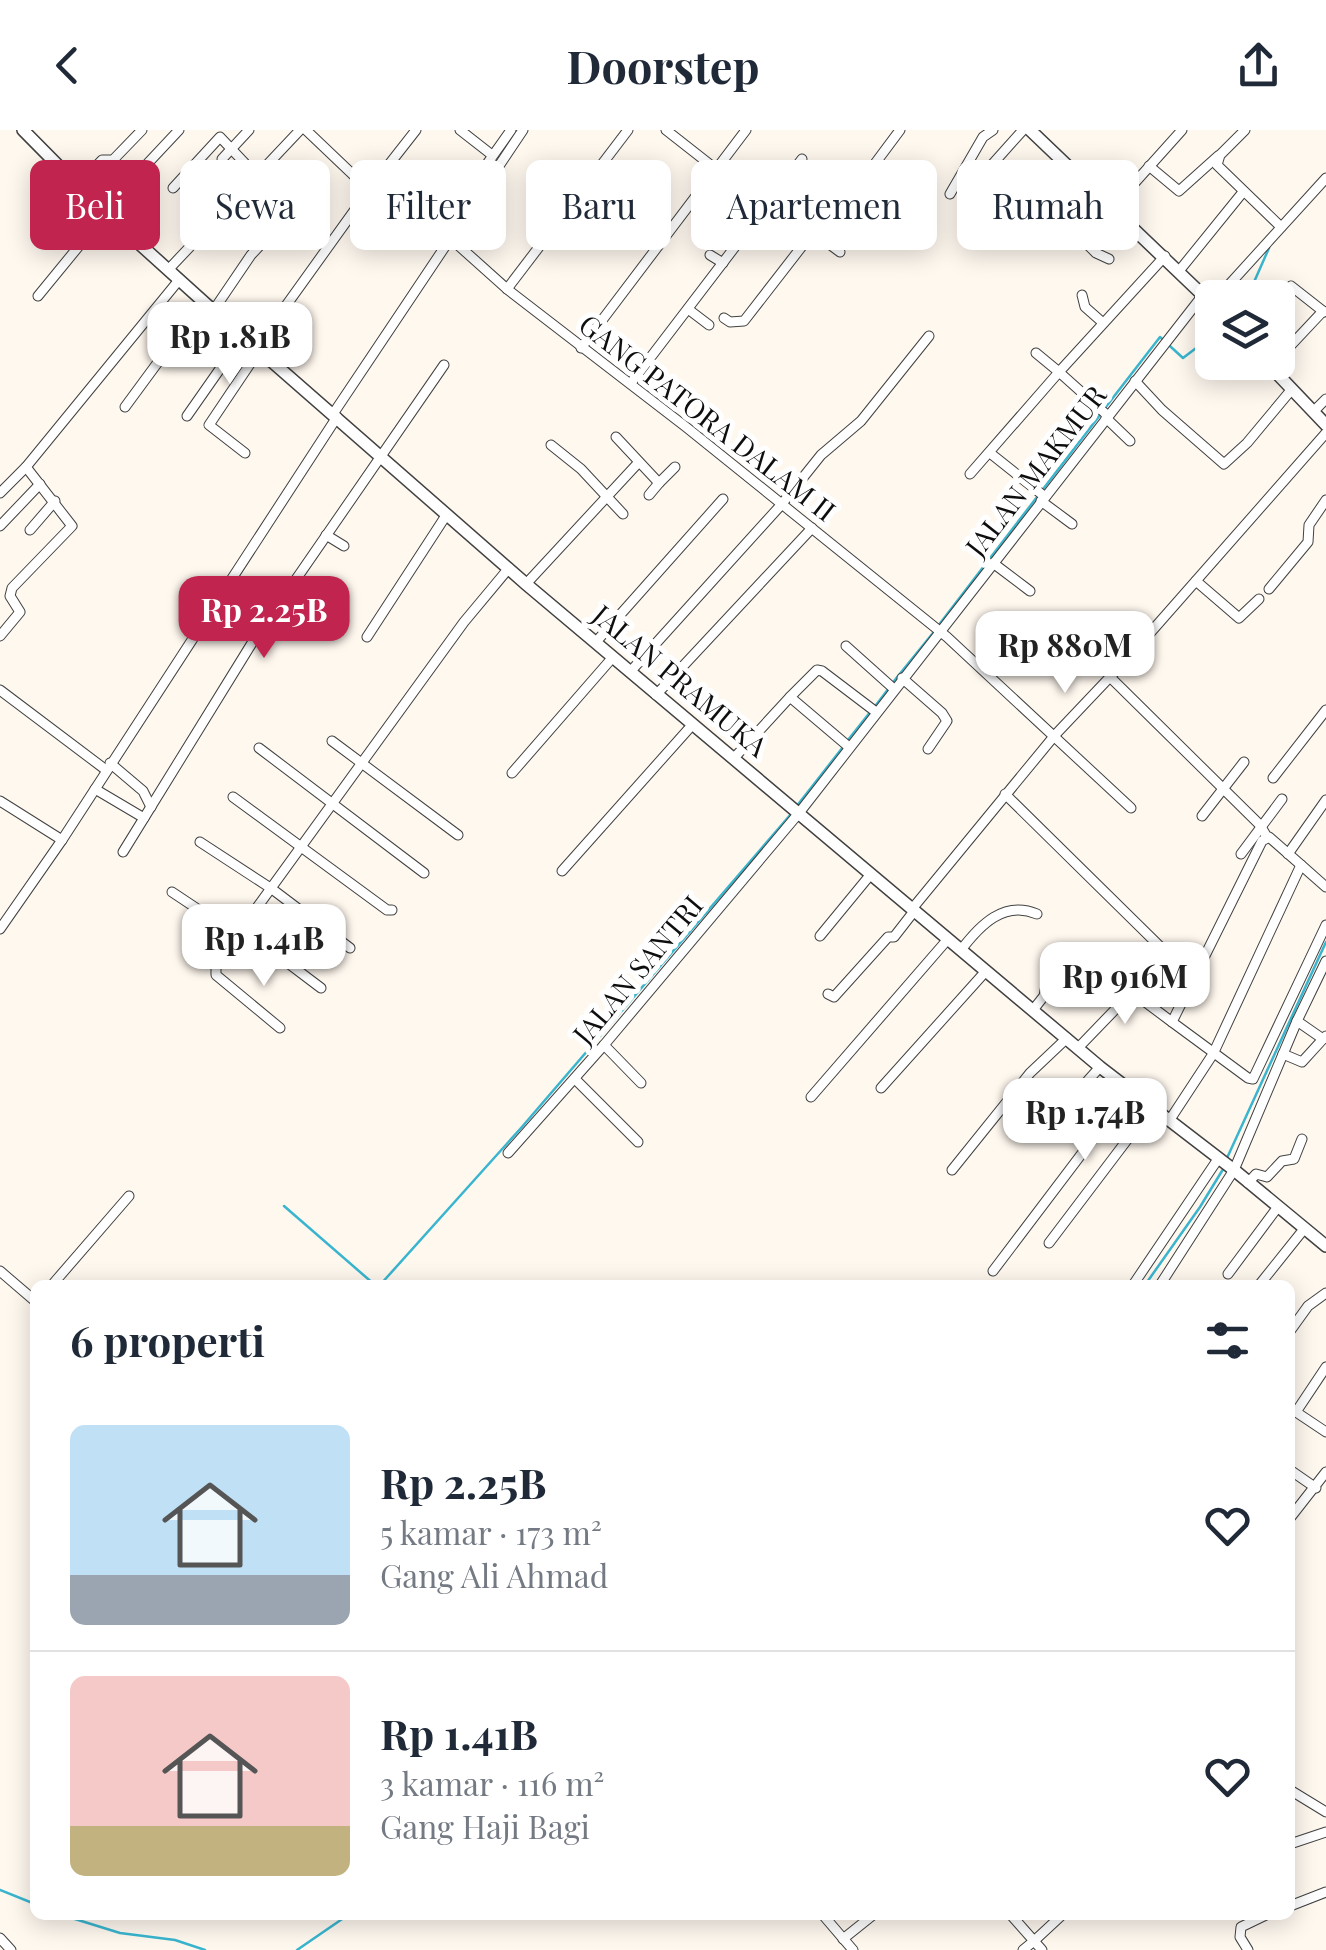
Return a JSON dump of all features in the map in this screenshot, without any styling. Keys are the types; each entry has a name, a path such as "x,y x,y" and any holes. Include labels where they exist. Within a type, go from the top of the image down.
{"street":[{"name":"JALAN PRAMUKA","path":"23,130 54,160"},
{"path":"35,140 44,130"},
{"path":"113,160 142,130"},
{"path":"152,160 180,130"},
{"path":"222,159 249,130"},
{"path":"272,160 303,130 350,168"},
{"path":"392,160 416,130"},
{"path":"460,130 497,154"},
{"path":"494,160 511,130"},
{"path":"497,154 522,130"},
{"path":"507,289 628,130"},
{"path":"666,130 706,160"},
{"path":"724,160 746,130"},
{"path":"876,160 900,130"},
{"path":"950,194 982,137 993,130"},
{"path":"1139,176 1182,130"},
{"path":"1149,166 1179,192 1245,130"},
{"path":"998,160 1030,131 1062,160"},
{"path":"173,188 220,138 242,160"},
{"path":"1220,155 1217,165 1281,227"},
{"name":"JALAN MAKMUR","path":"1231,280 1326,178"},
{"path":"1179,271 1243,192"},
{"path":"582,348 691,205"},
{"path":"245,453 209,425 258,347 350,217"},
{"path":"1139,232 1195,285"},
{"path":"38,296 74,250"},
{"name":"JALAN PRAMUKA","path":"146,250 656,695 1100,1067 1326,1246"},
{"path":"168,270 187,250"},
{"path":"125,408 164,354 209,308 256,250"},
{"path":"0,929 62,840 441,250"},
{"name":"GANG PATORA DALAM II","path":"467,250 507,289 632,384 936,629 1131,808"},
{"path":"632,384 732,250"},
{"path":"724,318 730,322 744,320 799,250"},
{"path":"1093,250 1109,259"},
{"path":"710,255 723,263"},
{"path":"970,474 1164,256"},
{"path":"0,493 26,467 179,280"},
{"path":"1295,289 1324,312 1295,340"},
{"path":"1082,296 1085,307 1102,322"},
{"path":"688,309 710,326"},
{"name":"JALAN MAKMUR","path":"799,813 873,710 993,563 1104,413 1165,342 1195,315"},
{"path":"187,416 244,336"},
{"path":"630,672 821,455 861,422 929,336"},
{"path":"1036,353 1130,441"},
{"path":"123,852 252,642 444,365"},
{"path":"1134,380 1220,462 1227,463 1292,390"},
{"path":"1285,380 1326,425"},
{"path":"1314,412 1326,399"},
{"path":"828,994 834,997 888,937 894,936 1055,735 1326,433"},
{"path":"616,437 658,483"},
{"path":"551,445 623,514"},
{"path":"990,453 1072,524"},
{"path":"526,584 639,462"},
{"path":"0,598 70,530 71,522 26,467"},
{"path":"648,495 675,467"},
{"path":"0,526 40,484"},
{"path":"595,643 723,499"},
{"path":"1269,589 1308,542 1310,526 1326,500"},
{"path":"30,530 54,502"},
{"path":"366,636 447,514"},
{"path":"656,695 812,528"},
{"path":"326,535 344,546"},
{"path":"993,563 1030,592"},
{"path":"280,1028 216,975 216,964 464,622 509,568"},
{"path":"1196,582 1239,618 1259,600"},
{"path":"0,636 20,612 10,596 12,588"},
{"path":"846,646 892,686"},
{"path":"512,774 613,657"},
{"path":"734,758 816,670 828,673 873,710"},
{"path":"1110,677 1260,825 1267,837 1326,887"},
{"path":"902,678 947,721 928,749"},
{"path":"0,690 142,791 151,807"},
{"path":"790,697 847,745"},
{"path":"1272,778 1326,710"},
{"path":"562,871 694,724"},
{"path":"332,741 458,834"},
{"path":"259,748 424,874"},
{"path":"1202,816 1244,762"},
{"path":"94,789 144,818"},
{"path":"1006,794 1194,979"},
{"path":"234,797 392,910"},
{"path":"1241,854 1282,798"},
{"path":"1288,854 1326,800"},
{"path":"0,801 62,840"},
{"name":"JALAN SANTRI","path":"508,1154 799,813"},
{"path":"1172,1022 1267,837"},
{"path":"200,842 272,889 350,948"},
{"path":"1170,1121 1213,1054 1301,865"},
{"path":"820,936 871,874"},
{"path":"172,892 240,932 320,988"},
{"path":"961,950 994,916 1014,908 1037,914"},
{"path":"1078,1048 1132,992 1248,1078 1256,1077 1326,925"},
{"path":"811,1097 948,939"},
{"path":"1033,1010 1044,996 1048,975 1080,948"},
{"path":"1163,1280 1234,1170 1296,1021 1326,961"},
{"path":"881,1088 986,970"},
{"path":"1283,1054 1302,1062 1325,1038 1296,1021"},
{"path":"952,1170 1030,1073 1067,1038"},
{"path":"604,1046 641,1084"},
{"path":"1037,1137 1100,1067"},
{"path":"575,1079 638,1142"},
{"path":"993,1271 1130,1090"},
{"path":"1048,1243 1152,1108"},
{"path":"1248,1183 1256,1174 1267,1177 1282,1161 1294,1159 1302,1139"},
{"path":"1135,1280 1218,1159"},
{"path":"56,1280 129,1196"},
{"path":"1228,1274 1276,1208"},
{"path":"1263,1280 1304,1229"},
{"path":"0,1271 30,1297"},
{"path":"1295,1325 1308,1306 1326,1294"},
{"path":"1326,1367 1296,1412 1326,1432"},
{"path":"1295,1512 1326,1472"},
{"path":"1295,1473 1316,1488"},
{"path":"1295,1793 1326,1812"},
{"path":"1295,1842 1326,1832"},
{"path":"1295,1904 1326,1892"},
{"path":"827,1920 852,1950"},
{"path":"843,1938 866,1920"},
{"path":"1016,1920 1042,1950"},
{"path":"1023,1950 1057,1920"},
{"path":"1248,1950 1240,1937 1241,1927 1256,1920"},
{"path":"0,1938 11,1950"}],"waterway":[{"path":"1255,280 1269,248"},
{"path":"1105,408 1160,337 1183,358 1195,349"},
{"path":"938,626 1100,415"},
{"path":"894,681 933,633"},
{"path":"876,705 889,688"},
{"path":"848,740 871,711"},
{"path":"796,807 843,747"},
{"path":"384,1280 791,814"},
{"path":"1227,1158 1326,942"},
{"path":"1149,1280 1225,1166"},
{"path":"284,1206 369,1280"},
{"path":"0,1890 30,1902"},
{"path":"78,1920 120,1933 175,1940 205,1950"},
{"path":"297,1950 341,1920"}]}
